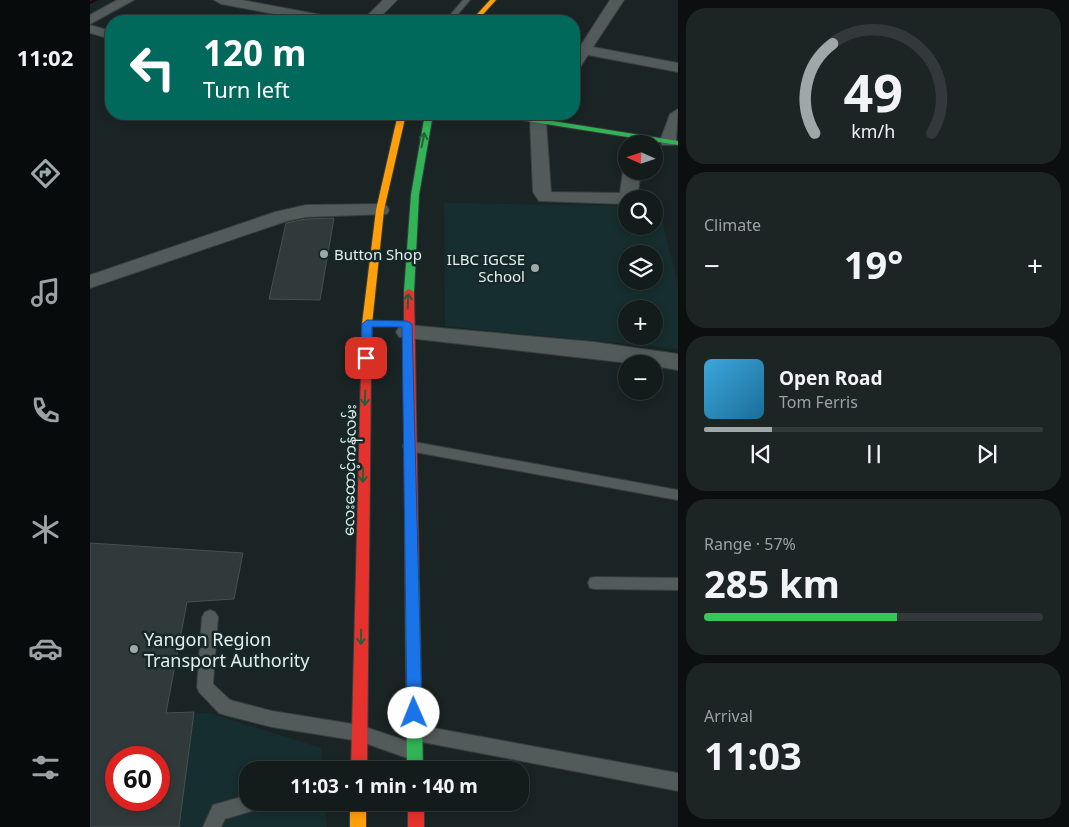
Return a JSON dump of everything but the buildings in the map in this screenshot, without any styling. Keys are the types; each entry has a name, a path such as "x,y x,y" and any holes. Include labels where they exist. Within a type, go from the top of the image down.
{"main road":[{"path":"479,15 493,0"},
{"name":"လေးထောင့်ကန်လမ်း","path":"358,761 372,324 380,210 401,120"},
{"path":"415,761 409,446 404,327 412,214 419,158 428,120"},
{"path":"553,120 618,136"},
{"path":"358,811 358,827"},
{"path":"416,811 416,827"}],"street":[{"path":"90,20 127,0"},
{"path":"221,0 241,2 303,15"},
{"path":"375,15 390,0"},
{"path":"580,47 617,0"},
{"path":"90,30 105,34"},
{"path":"580,48 678,68"},
{"path":"673,142 678,114"},
{"path":"541,120 542,192 545,196 618,199"},
{"path":"90,282 282,216 306,211 380,210"},
{"path":"404,327 678,362"}],"lane":[{"path":"453,15 467,0"},
{"path":"409,446 678,494"},
{"path":"595,583 659,586 678,584"},
{"path":"210,617 205,687 225,708 272,720 359,733 415,752"},
{"path":"414,732 678,782"},
{"path":"212,827 219,811 239,806"}],"shaded area":[{"name":"ILBC IGCSE School","path":"444,203 618,206 618,235 663,235 663,225 678,283 678,349 637,345 663,345 663,300 618,300 618,343 445,326"},
{"path":"210,713 321,748 322,761 239,761 239,811 326,811 327,827 90,827 90,716"}],"waterway":[{"path":"90,3 97,0"}],"traffic: fast":[{"path":"409,292 415,195 428,120"},
{"path":"533,120 678,143"},
{"path":"412,577 415,761"}],"traffic: slow":[{"path":"479,15 493,0"},
{"path":"366,370 367,324 380,210 401,120"},
{"path":"358,811 358,827"}],"traffic: jam":[{"path":"409,292 412,577"},
{"path":"359,761 366,370"},
{"path":"416,811 416,827"}],"place":[{"name":"Button Shop","path":"324,254"},
{"name":"ILBC IGCSE School","path":"535,268"},
{"name":"Yangon Region Transport Authority","path":"134,649"}],"route":[{"path":"366,358 367,324 407,324 414,713"}]}
